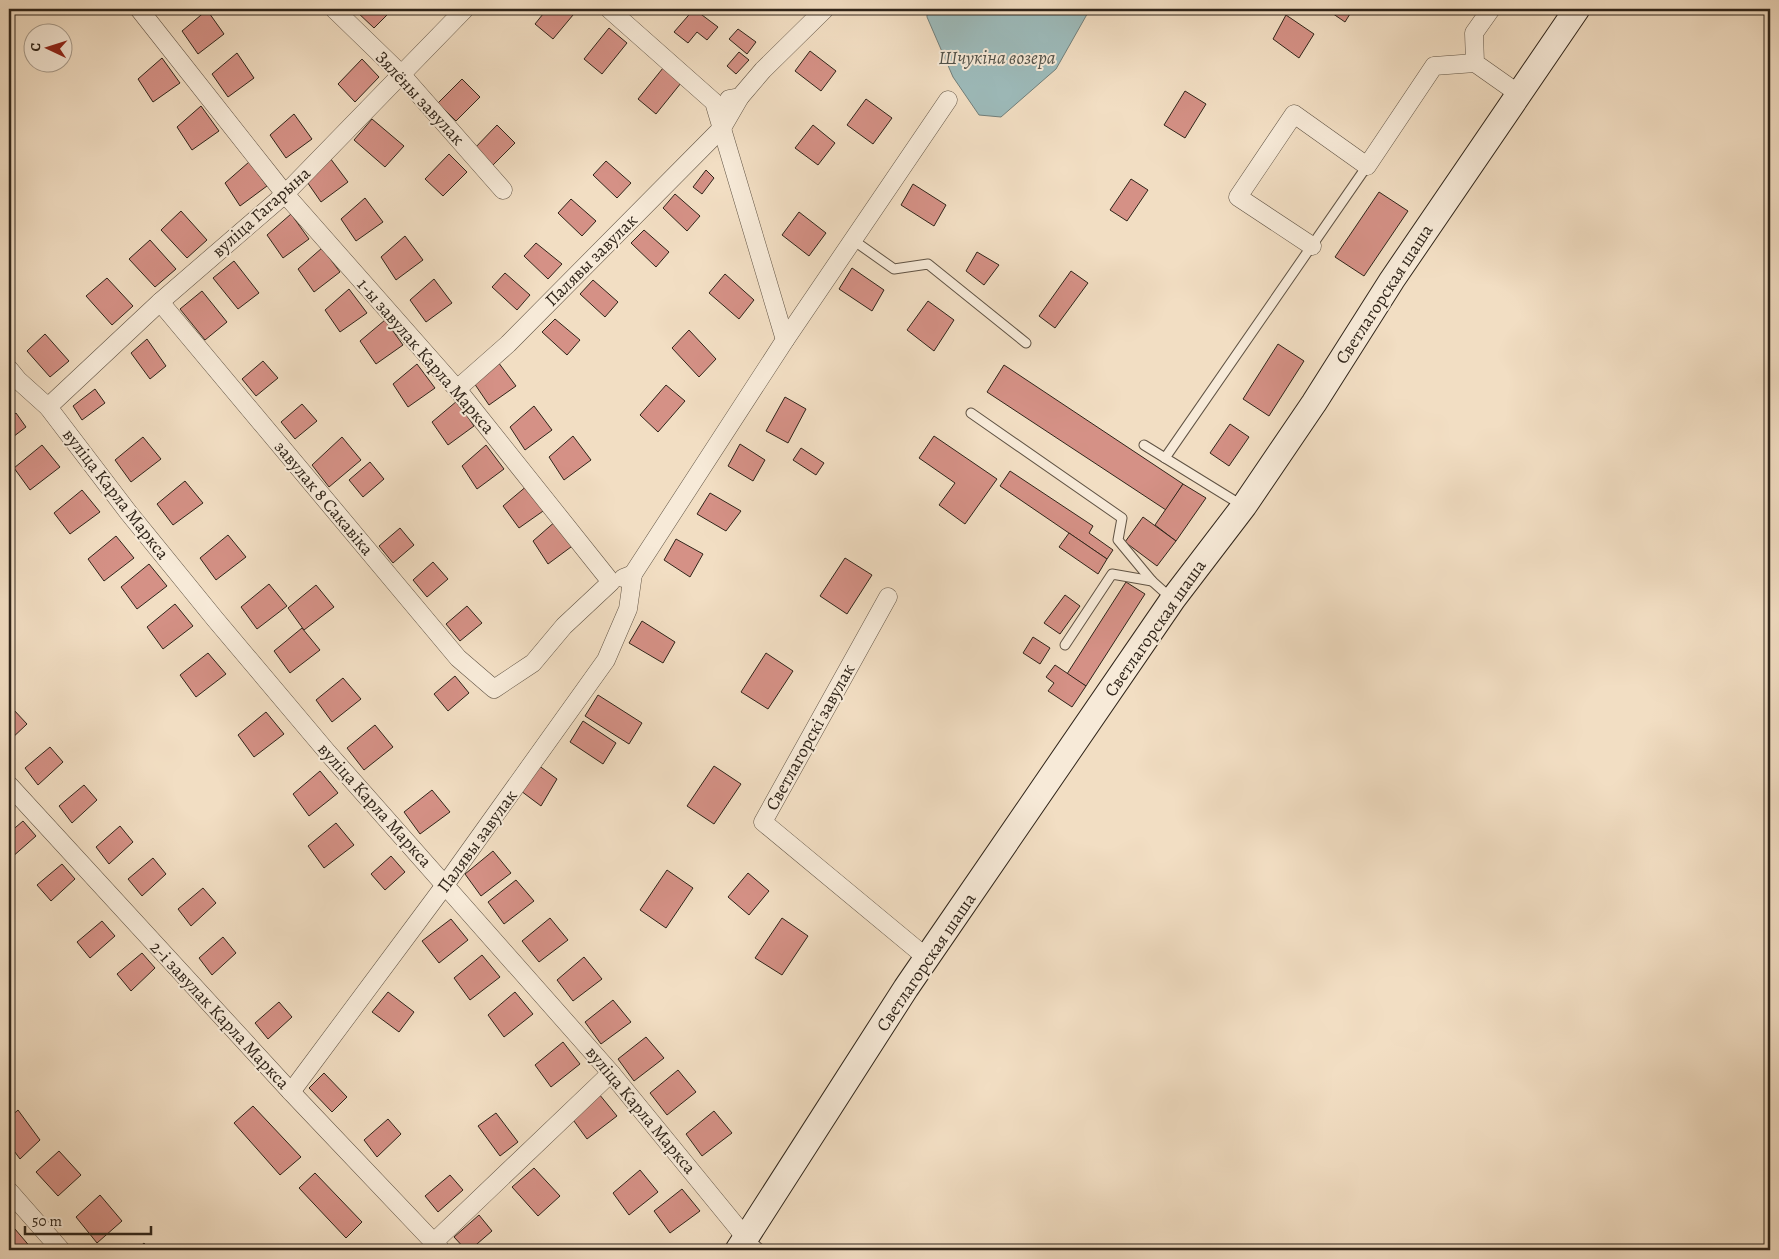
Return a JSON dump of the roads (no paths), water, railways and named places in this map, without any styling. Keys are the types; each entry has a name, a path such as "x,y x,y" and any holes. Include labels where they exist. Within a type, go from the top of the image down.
{"main road":[{"name":"Светлагорская шаша","path":"748,1246 927,958 1173,599 1244,506 1314,403 1392,280 1577,9"}],"street":[{"name":"1-ы завулак Карла Маркса","path":"139,9 285,194 457,388 611,582"},
{"name":"Зялёны завулак","path":"334,9 401,74 503,190"},
{"name":"вуліца Гагарына","path":"48,406 160,302 285,194 465,9"},
{"path":"609,9 714,102 784,340"},
{"name":"Палявы завулак","path":"457,388 508,344 722,128 740,97 763,70 825,9"},
{"path":"1475,63 1474,33 1491,9"},
{"path":"1312,246 1238,197 1294,114 1368,166 1434,66 1475,63 1519,94"},
{"path":"714,102 740,97"},
{"name":"Палявы завулак","path":"291,1092 446,885 606,660 628,609 633,574 784,340 948,100"},
{"name":"завулак 8 Сакавіка","path":"160,302 458,658 494,689 532,663 564,626 611,582"},
{"name":"вуліца Карла Маркса","path":"12,378 48,406 128,512 215,620 328,753 611,1074 748,1246"},
{"path":"611,582 633,574"},
{"name":"Светлагорскі завулак","path":"888,597 763,822 927,958"},
{"name":"2-і завулак Карла Маркса","path":"9,785 291,1092 438,1246 611,1074"},
{"path":"9,1191 61,1250"}],"lane":[{"path":"1165,458 1368,166"},
{"path":"853,240 894,269 928,264 1026,343"},
{"path":"972,413 1122,518 1118,540 1152,581 1173,599"},
{"path":"1144,445 1244,506"},
{"path":"1065,646 1112,574 1152,581"}],"water":[{"name":"Шчукіна возера","path":"927,9 1090,9 1056,69 1001,117 979,115 953,77 927,17"}]}
